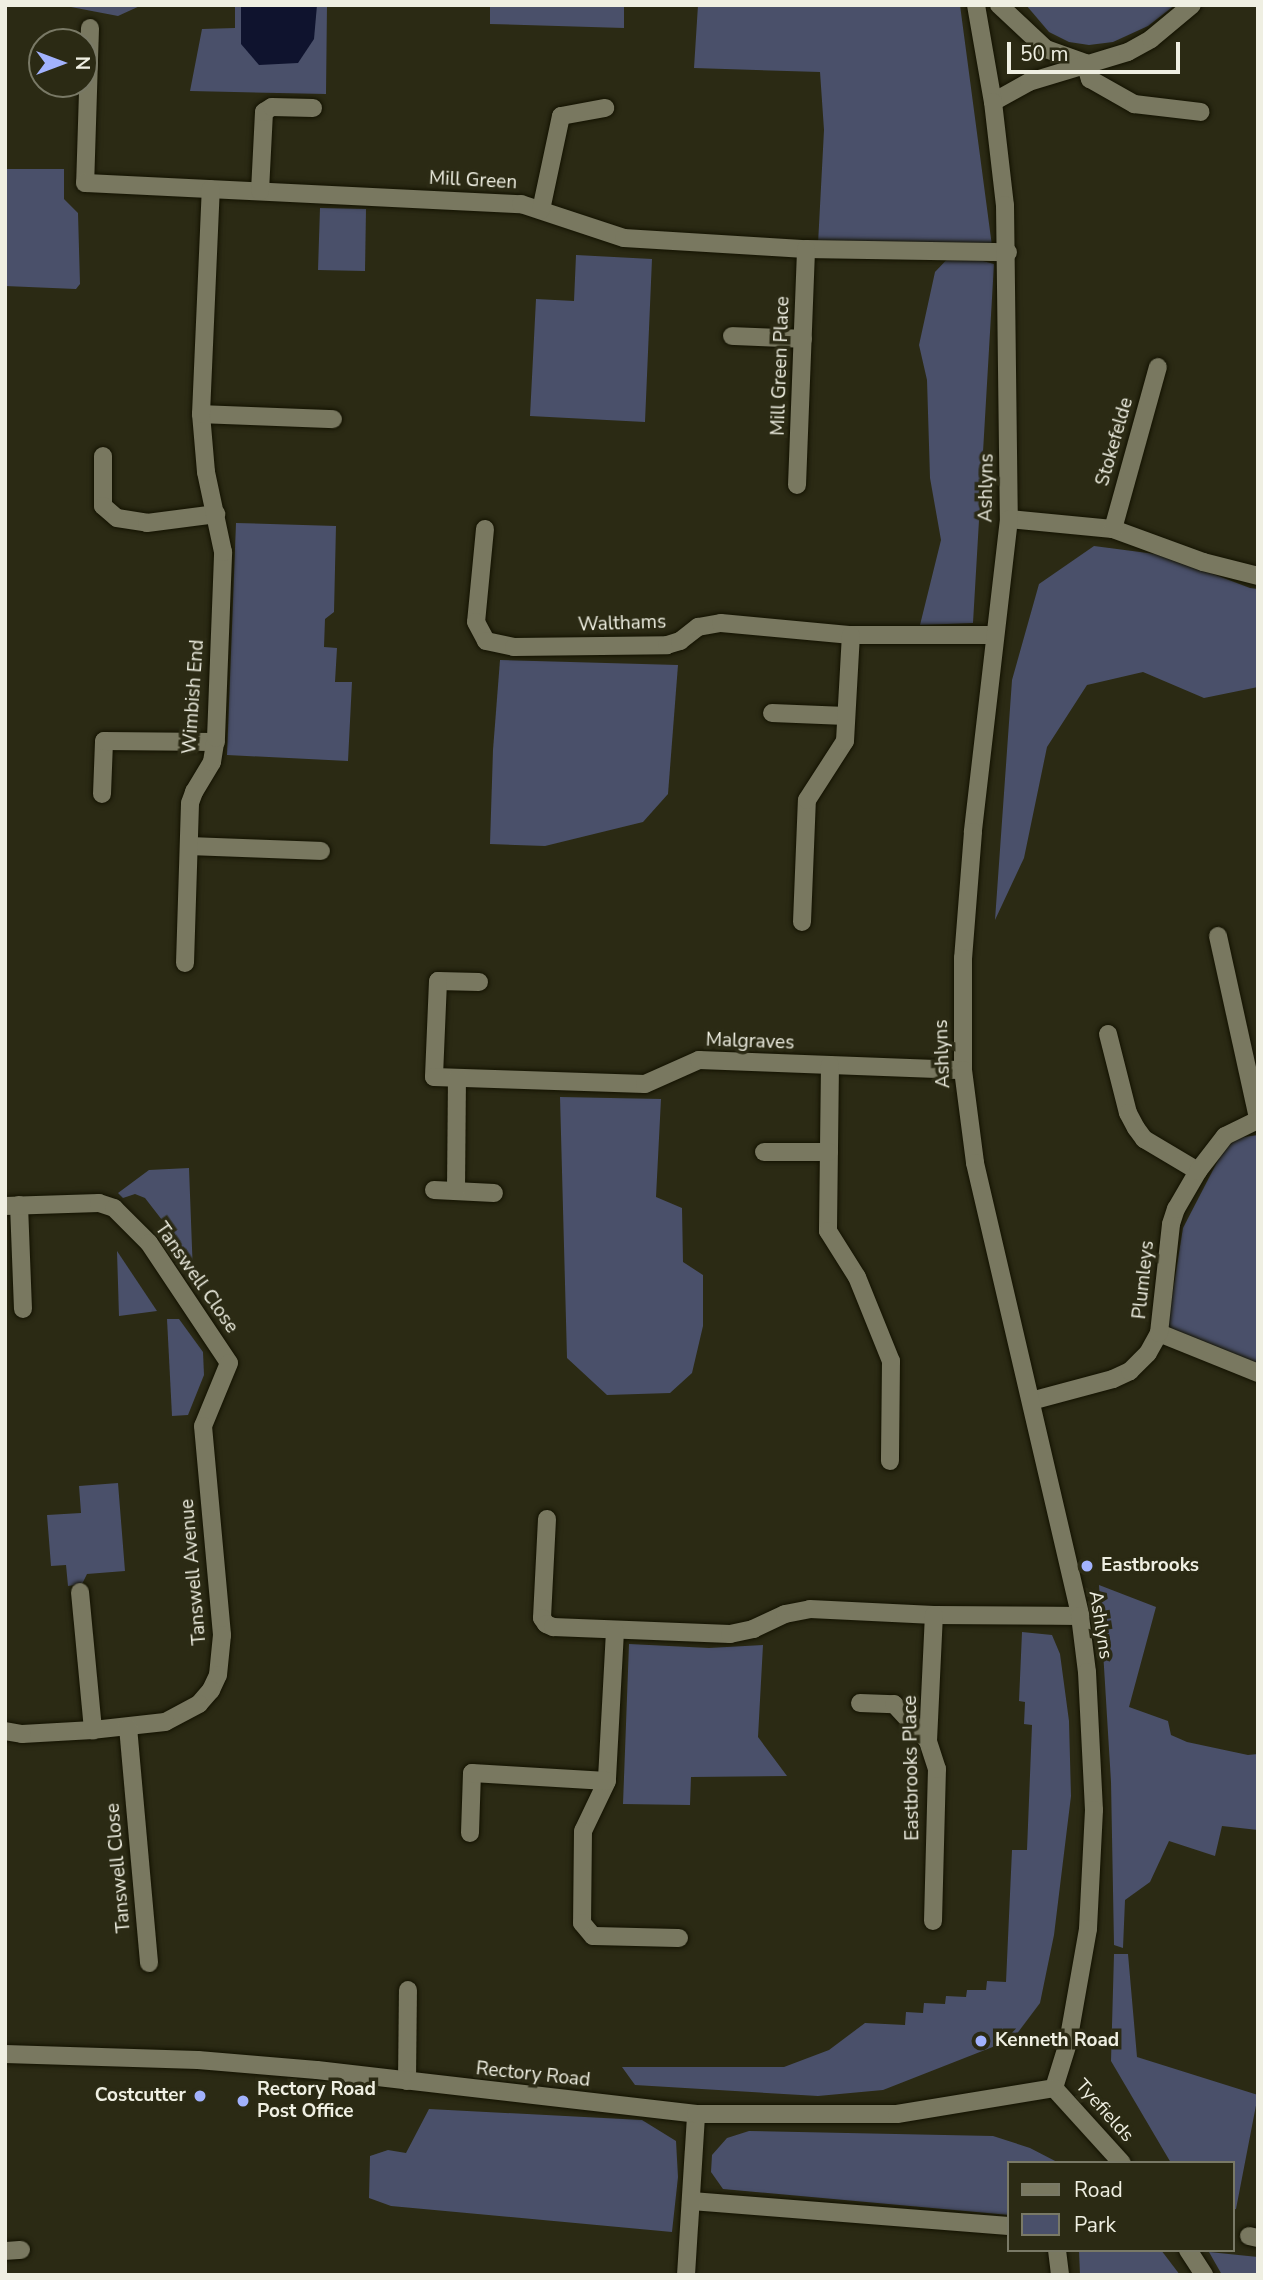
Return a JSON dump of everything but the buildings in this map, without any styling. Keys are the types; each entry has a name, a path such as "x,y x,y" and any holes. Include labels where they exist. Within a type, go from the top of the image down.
{"street":[{"name":"Ashlyns","path":"976,5 1002,158 1008,252 1009,519 963,958 963,1070 975,1163 1080,1616 1091,1724 1094,1810 1088,1929 1068,2043 1054,2088"},
{"path":"999,5 1046,49 1085,63"},
{"path":"993,102 1028,82 1128,52 1151,39 1192,5"},
{"path":"1085,63 1090,79 1135,104 1201,112"},
{"name":"Mill Green","path":"88,98 85,183 522,204 624,238 806,249 1008,252"},
{"path":"260,191 264,112 272,107 313,108"},
{"path":"541,210 561,116 606,108"},
{"name":"Wimbish End","path":"186,963 191,798 212,762 216,742 223,552 206,472 201,414 211,189"},
{"name":"Mill Green Place","path":"797,485 806,249"},
{"path":"732,336 803,338"},
{"name":"Stokefelde","path":"1113,529 1158,367"},
{"path":"201,414 333,419"},
{"path":"103,456 103,506 117,518 146,523 216,514"},
{"path":"1009,519 1113,529 1203,562 1258,576"},
{"name":"Walthams","path":"485,529 476,622 486,641 514,647 667,645 680,641 698,627 721,622 851,635 995,635"},
{"path":"802,922 807,800 845,741 851,635"},
{"path":"772,713 846,716"},
{"path":"102,794 104,741 216,742"},
{"path":"191,846 321,851"},
{"name":"Plumleys","path":"1031,1401 1082,1389 1130,1371 1148,1353 1159,1334 1171,1224 1198,1171 1225,1136 1258,1119 1218,936"},
{"path":"456,1191 457,1079 434,1077 438,981 480,982"},
{"path":"1108,1034 1128,1113 1136,1128 1144,1139 1198,1171"},
{"name":"Malgraves","path":"457,1079 645,1084 699,1060 963,1070"},
{"path":"831,1065 828,1231 858,1277 891,1361 890,1461"},
{"path":"764,1152 829,1152"},
{"path":"434,1190 495,1193"},
{"name":"Tanswell Close","path":"12,1205 99,1203 114,1208 149,1243 229,1363"},
{"path":"12,1205 23,1309"},
{"path":"1159,1334 1258,1373"},
{"name":"Tanswell Avenue","path":"5,1731 22,1734 165,1722 199,1704 218,1675 222,1635 203,1426 229,1363"},
{"path":"547,1519 542,1618 546,1624 615,1631 741,1632 785,1614 810,1609 934,1615 1080,1616"},
{"path":"80,1592 93,1730"},
{"name":"Eastbrooks Place","path":"933,1921 937,1769 928,1741 934,1615"},
{"path":"615,1631 607,1780 583,1831 582,1923 593,1936 679,1938"},
{"path":"860,1703 894,1704 928,1741"},
{"name":"Tanswell Close","path":"128,1727 149,1963"},
{"path":"470,1833 472,1773 607,1780"},
{"path":"407,2081 408,1990"},
{"name":"Rectory Road","path":"5,2054 198,2060 696,2114 897,2114 1054,2088"},
{"name":"Tyefields","path":"1054,2088 1120,2161"},
{"path":"686,2275 696,2114"},
{"path":"691,2201 1007,2226"},
{"path":"1057,2252 1060,2275"},
{"path":"1189,2252 1204,2275"}],"green space":[{"path":"142,5 118,16 71,7 5,6"},
{"path":"235,5 327,5 326,94 190,91 202,29 235,28"},
{"path":"490,5 624,5 624,28 490,24"},
{"path":"698,5 960,5 992,246 818,244 824,130 820,72 694,68"},
{"path":"1026,5 1175,5 1148,26 1113,42 1089,45 1069,42 1049,32"},
{"path":"5,169 64,169 64,199 78,213 80,284 76,289 5,286"},
{"path":"320,208 366,209 365,271 318,270"},
{"path":"953,253 994,264 973,623 920,625 941,540 930,478 927,380 919,345 935,272"},
{"path":"576,255 652,259 645,422 530,416 536,299 574,301"},
{"path":"236,523 336,526 334,612 325,619 324,647 337,648 335,682 352,682 348,761 227,755"},
{"path":"1094,546 1163,555 1258,589 1258,687 1204,698 1143,672 1087,685 1047,747 1024,858 995,920 1012,680 1039,584"},
{"path":"500,660 678,665 668,794 643,822 545,846 490,844 493,750"},
{"path":"560,1097 661,1099 656,1197 682,1208 683,1262 703,1275 703,1326 692,1373 670,1393 607,1395 567,1358"},
{"path":"1258,1135 1258,1367 1166,1333 1183,1228 1229,1139"},
{"path":"189,1168 193,1274 169,1229 145,1198 135,1194 123,1198 118,1193 149,1170"},
{"path":"117,1251 157,1311 119,1316"},
{"path":"167,1319 179,1319 203,1352 204,1375 188,1415 172,1416"},
{"path":"118,1483 125,1571 87,1574 82,1584 68,1586 66,1565 51,1566 47,1515 81,1513 79,1486"},
{"path":"1099,1585 1156,1607 1129,1707 1168,1721 1171,1735 1187,1742 1248,1755 1258,1754 1258,1830 1222,1826 1215,1856 1169,1841 1150,1882 1125,1900 1123,1948 1114,1945 1111,1782"},
{"path":"1022,1632 1052,1635 1060,1654 1069,1721 1071,1796 1054,1935 1040,2003 1013,2039 883,2090 818,2096 635,2085 622,2067 784,2067 829,2050 865,2023 905,2025 906,2012 923,2013 924,2003 945,2004 946,1996 966,1997 967,1990 986,1990 987,1981 1006,1982 1012,1850 1027,1850 1032,1725 1024,1724 1025,1702 1019,1701"},
{"path":"629,1644 709,1648 763,1645 758,1737 787,1776 691,1777 690,1805 623,1804"},
{"path":"1114,1954 1128,1954 1137,2057 1258,2095 1236,2209 1235,2161 1170,2161 1111,2061"},
{"path":"429,2109 642,2120 676,2141 678,2177 672,2232 391,2206 369,2198 370,2156 388,2150 406,2153"},
{"path":"749,2131 993,2136 1030,2148 1055,2161 1007,2161 1007,2215 723,2189 711,2172 712,2155 727,2138"},
{"path":"1079,2252 1163,2252 1180,2275 1080,2275"},
{"path":"1209,2252 1258,2257 1258,2275 1222,2275"}],"shaded area":[{"path":"241,5 317,5 314,39 298,63 259,65 241,44"}],"place":[{"name":"Eastbrooks","path":"1087,1566"},
{"name":"Kenneth Road","path":"981,2041"},
{"name":"Costcutter","path":"200,2096"},
{"name":"Rectory Road Post Office","path":"243,2101"}]}
